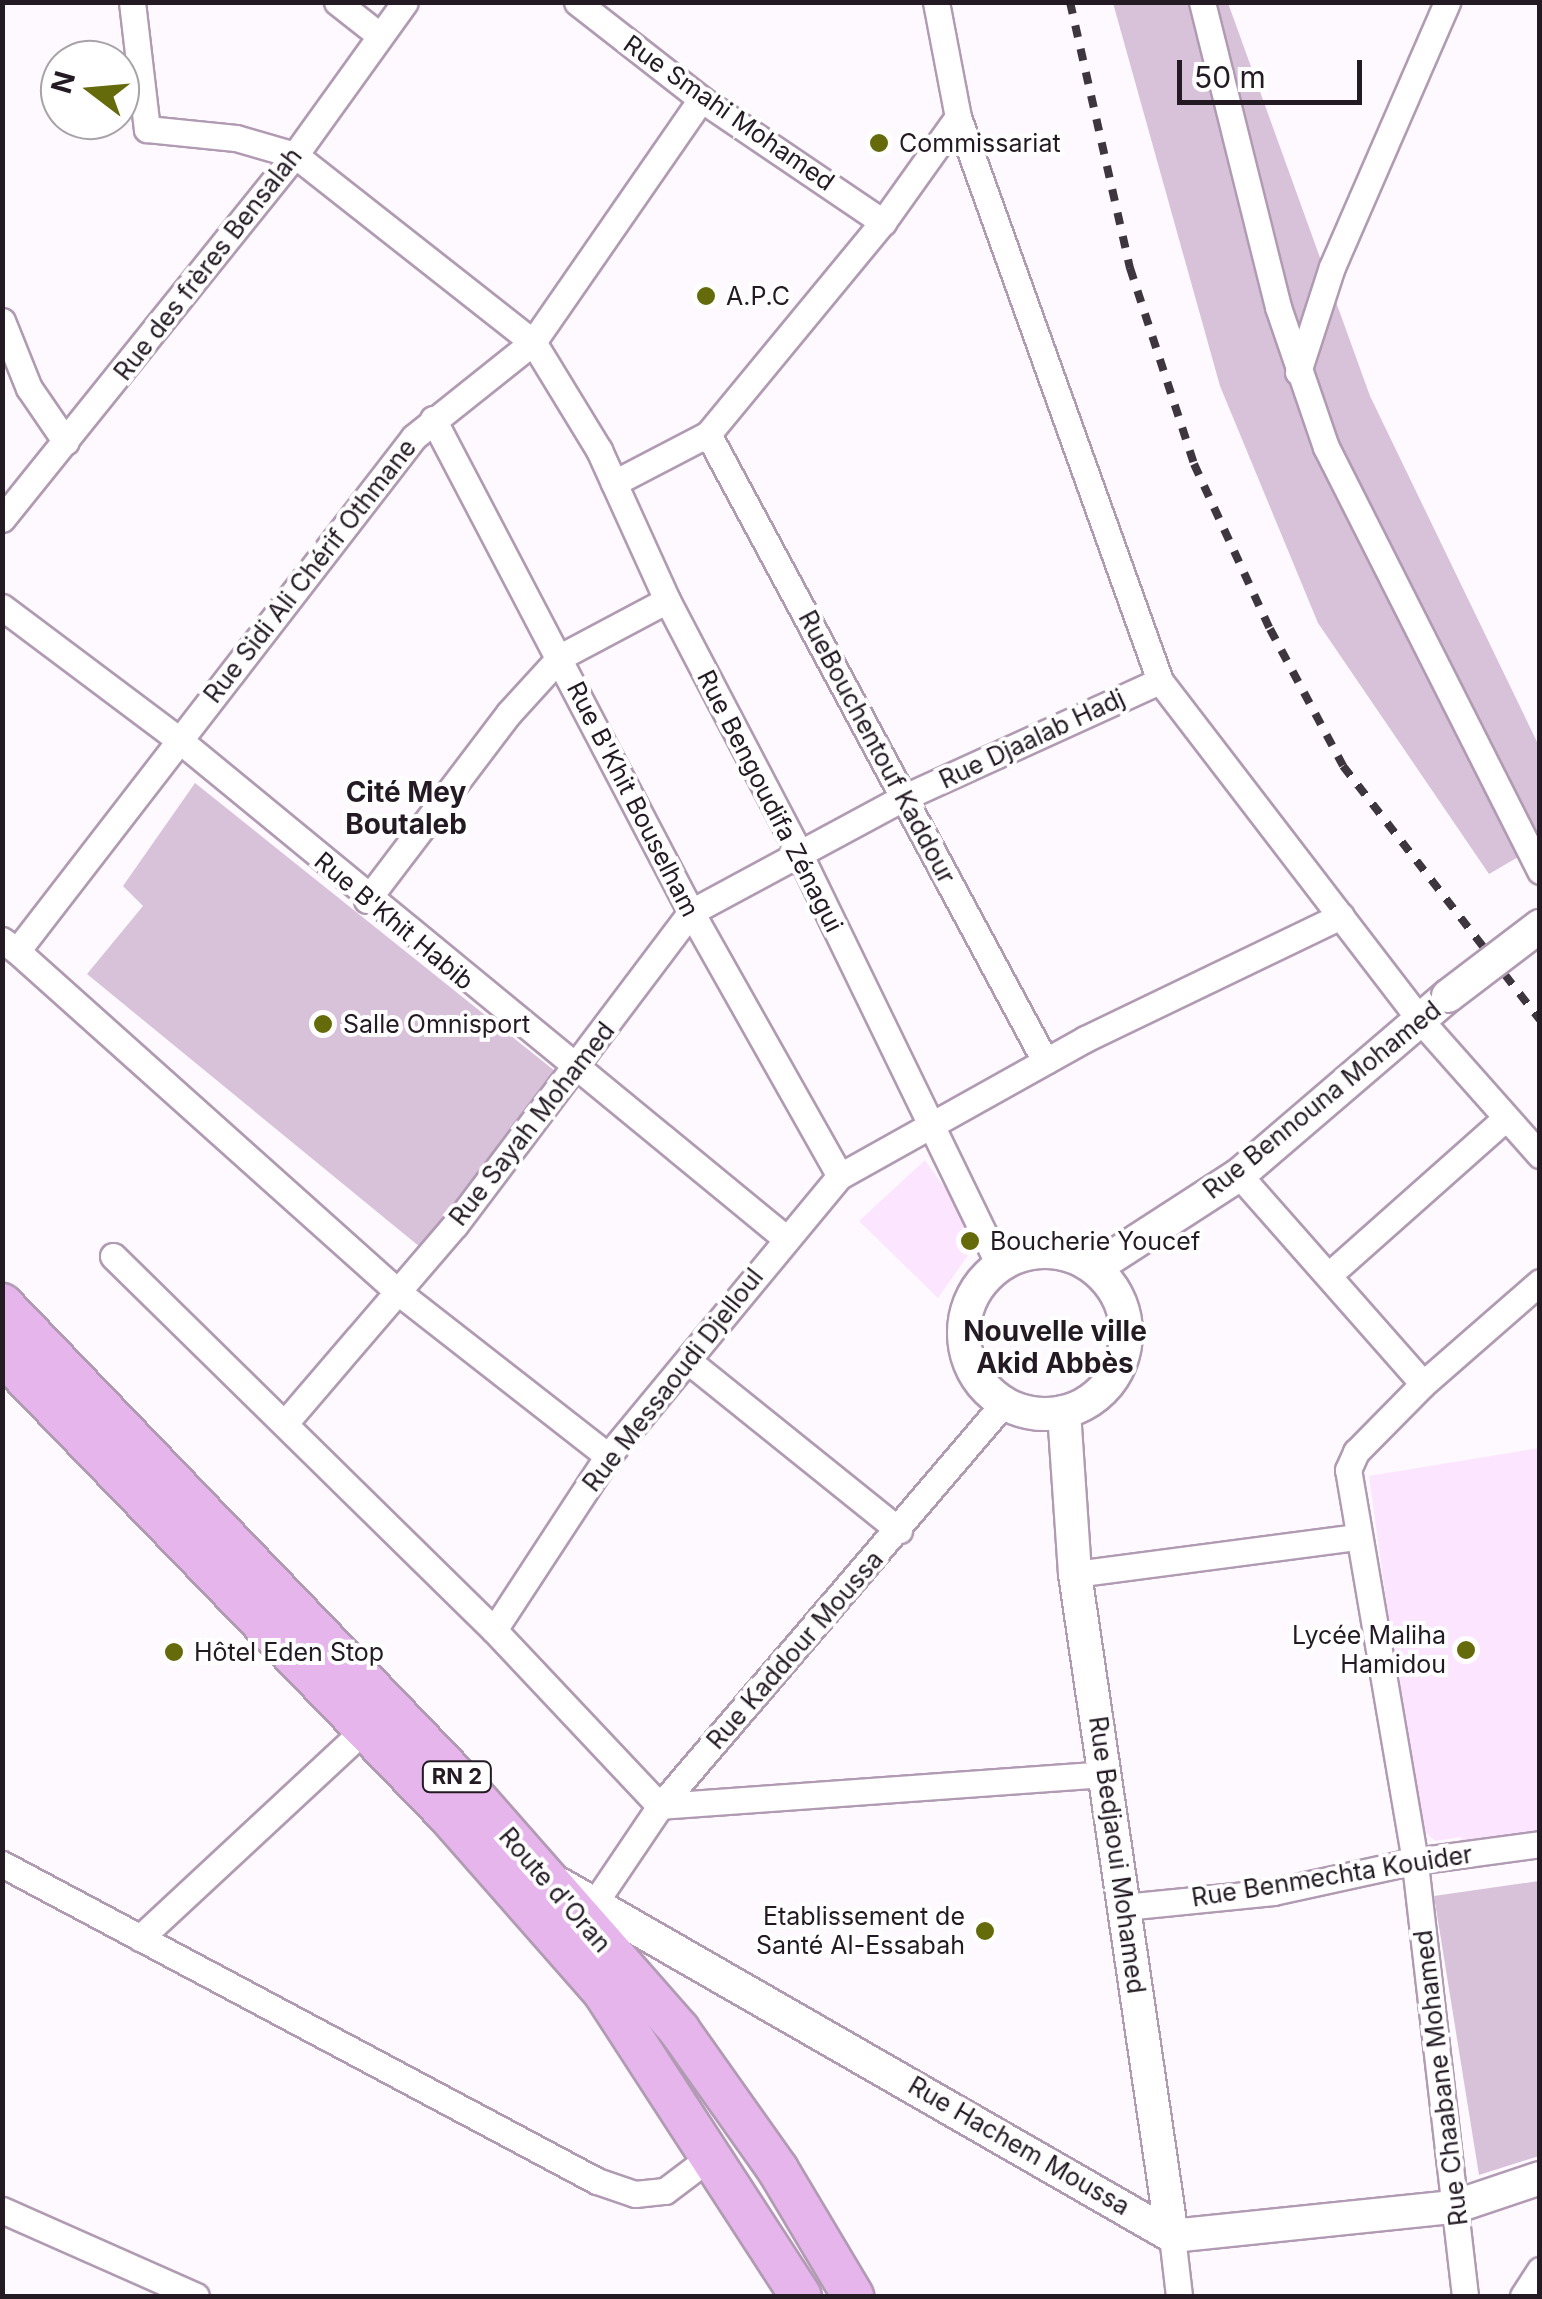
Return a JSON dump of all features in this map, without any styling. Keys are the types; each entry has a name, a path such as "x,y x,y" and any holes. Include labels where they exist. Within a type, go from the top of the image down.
{"main road":[{"name":"Route d'Oran","path":"2,1304 465,1786 679,2030 778,2170 854,2296"},
{"name":"Route d'Oran","path":"2,1354 364,1729 602,1990 801,2296"}],"street":[{"path":"132,2 147,129 236,138 295,154 533,342"},
{"path":"337,2 379,35"},
{"name":"Rue des frères Bensalah","path":"2,519 295,154 406,2"},
{"name":"Rue Smahi Mohamed","path":"577,2 701,99 883,222"},
{"path":"936,2 958,118 1160,680 1420,1020 1540,1154"},
{"path":"1202,2 1298,372 1342,484 1540,871"},
{"path":"1298,372 1332,268 1447,2"},
{"name":"Rue Sidi Ali Chérif Othmane","path":"10,946 114,831 178,740 433,420 533,342 701,99"},
{"path":"614,483 708,434 883,222 958,118"},
{"path":"3,322 29,388 66,442"},
{"name":"Rue Bengoudifa Zénagui","path":"533,342 614,483 667,600 798,853 999,1265"},
{"name":"Rue B'Khit Bouselham","path":"433,420 691,912 840,1176"},
{"name":"RueBouchentouf Kaddour","path":"708,434 1045,1062"},
{"path":"367,900 508,713 560,657 667,600"},
{"name":"Rue B'Khit Habib","path":"2,607 178,740 367,900 784,1237"},
{"name":"Rue Djaalab Hadj","path":"798,853 905,797 1160,680"},
{"name":"Rue Sayah Mohamed","path":"284,1423 398,1292 576,1070 691,912 798,853"},
{"name":"Rue Messaoudi Djelloul","path":"494,1630 608,1456 691,1363 784,1237 840,1176 929,1123 1045,1062 1341,916"},
{"name":"Rue Bennouna Mohamed","path":"1095,1268 1238,1175 1448,996 1540,926"},
{"path":"10,946 398,1292 608,1456"},
{"path":"1330,1274 1506,1118"},
{"path":"1238,1175 1330,1274 1423,1384"},
{"path":"1051,1251 1095,1268 1122,1306 1124,1349 1106,1388 1064,1412 1034,1414 1004,1403 972,1368 964,1342 969,1304 999,1265 1051,1251"},
{"path":"113,1256 494,1630 660,1806 1106,1774"},
{"name":"Rue Chaabane Mohamed","path":"1465,2296 1414,1860 1355,1537 1351,1458 1423,1384 1540,1282"},
{"path":"691,1363 899,1530"},
{"name":"Rue Kaddour Moussa","path":"594,1904 660,1806 1004,1403"},
{"name":"Rue Bedjaoui Mohamed","path":"1064,1412 1075,1574 1179,2296"},
{"path":"1075,1574 1355,1537"},
{"path":"140,1938 364,1729"},
{"name":"Rue Benmechta Kouider","path":"1124,1907 1273,1892 1414,1860 1540,1844"},
{"path":"2,1864 597,2182 635,2194 665,2191 710,2157"},
{"name":"Rue Hachem Moussa","path":"540,1873 1172,2236"},
{"path":"1172,2236 1454,2207 1540,2178"},
{"path":"2,2210 196,2296"},
{"path":"1522,2296 1540,2270"}],"shaded area":[{"path":"1113,3 1228,3 1370,396 1539,746 1539,845 1489,874 1318,623 1220,386"},
{"name":"Salle Omnisport","path":"195,783 560,1075 420,1247 87,974 143,906 123,886"},
{"path":"925,1160 980,1238 938,1298 859,1221"},
{"name":"Lycée Maliha Hamidou","path":"1539,1448 1539,1837 1464,1850 1461,1837 1435,1841 1417,1824 1369,1476"},
{"path":"1539,1881 1539,2156 1479,2175 1434,1896"}],"railway":[{"path":"1070,2 1130,268 1194,464 1270,629 1343,766 1540,1020"}],"place":[{"name":"Commissariat","path":"879,143"},
{"name":"A.P.C","path":"706,296"},
{"name":"Salle Omnisport","path":"323,1024"},
{"name":"Boucherie Youcef","path":"970,1241"},
{"name":"Lycée Maliha Hamidou","path":"1466,1650"},
{"name":"Hôtel Eden Stop","path":"174,1652"},
{"name":"Etablissement de Santé Al-Essabah","path":"985,1931"}],"district":[{"name":"Cité Mey Boutaleb","path":"406,808"},
{"name":"Nouvelle ville Akid Abbès","path":"1055,1347"}]}
